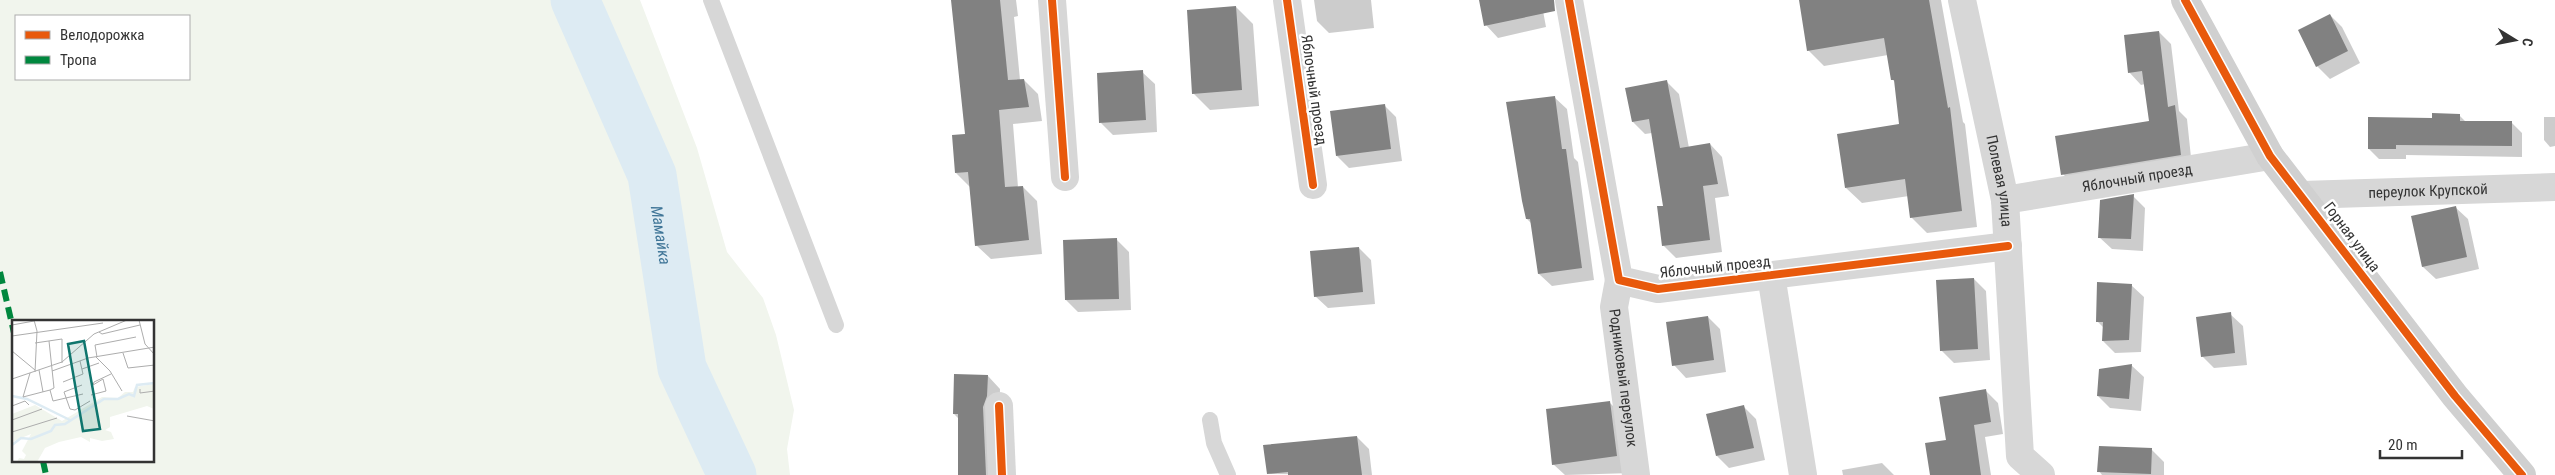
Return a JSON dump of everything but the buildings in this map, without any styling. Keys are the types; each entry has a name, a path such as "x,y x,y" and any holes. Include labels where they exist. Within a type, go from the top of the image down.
{"street":[{"path":"1052,0 1065,177"},
{"name":"Яблочный проезд","path":"1287,0 1313,185"},
{"path":"1569,0 1618,280"},
{"name":"Полевая улица","path":"1962,0 2005,200 2020,456 2041,475"},
{"name":"Горная улица","path":"2185,0 2270,156 2302,195 2455,396 2522,475"},
{"name":"Яблочный проезд","path":"2005,200 2270,156"},
{"name":"переулок Крупской","path":"2302,195 2555,187"},
{"name":"Яблочный проезд","path":"1618,280 1658,288 2008,246"},
{"name":"Яблочный проезд","path":"1771,275 1803,475"},
{"name":"Родниковый переулок","path":"1618,280 1614,307 1636,475"},
{"path":"999,406 1002,475"}],"lane":[{"path":"711,0 836,326"},
{"path":"1210,420 1214,443 1228,475"}],"shaded area":[{"path":"0,0 640,0 697,148 727,252 763,298 776,335 794,410 787,449 790,475 0,475"}],"waterway":[{"name":"Мамайка","path":"575,0 652,175 682,368 732,475"}],"marked path":[{"path":"0,272 12,324"},
{"path":"43,462 46,475"}],"cycle path":[{"path":"1052,0 1065,177"},
{"path":"1287,0 1313,185"},
{"path":"1569,0 1619,280 1658,289 2008,246"},
{"path":"2185,0 2270,156 2455,396 2522,475"},
{"path":"999,406 1002,475"}]}
